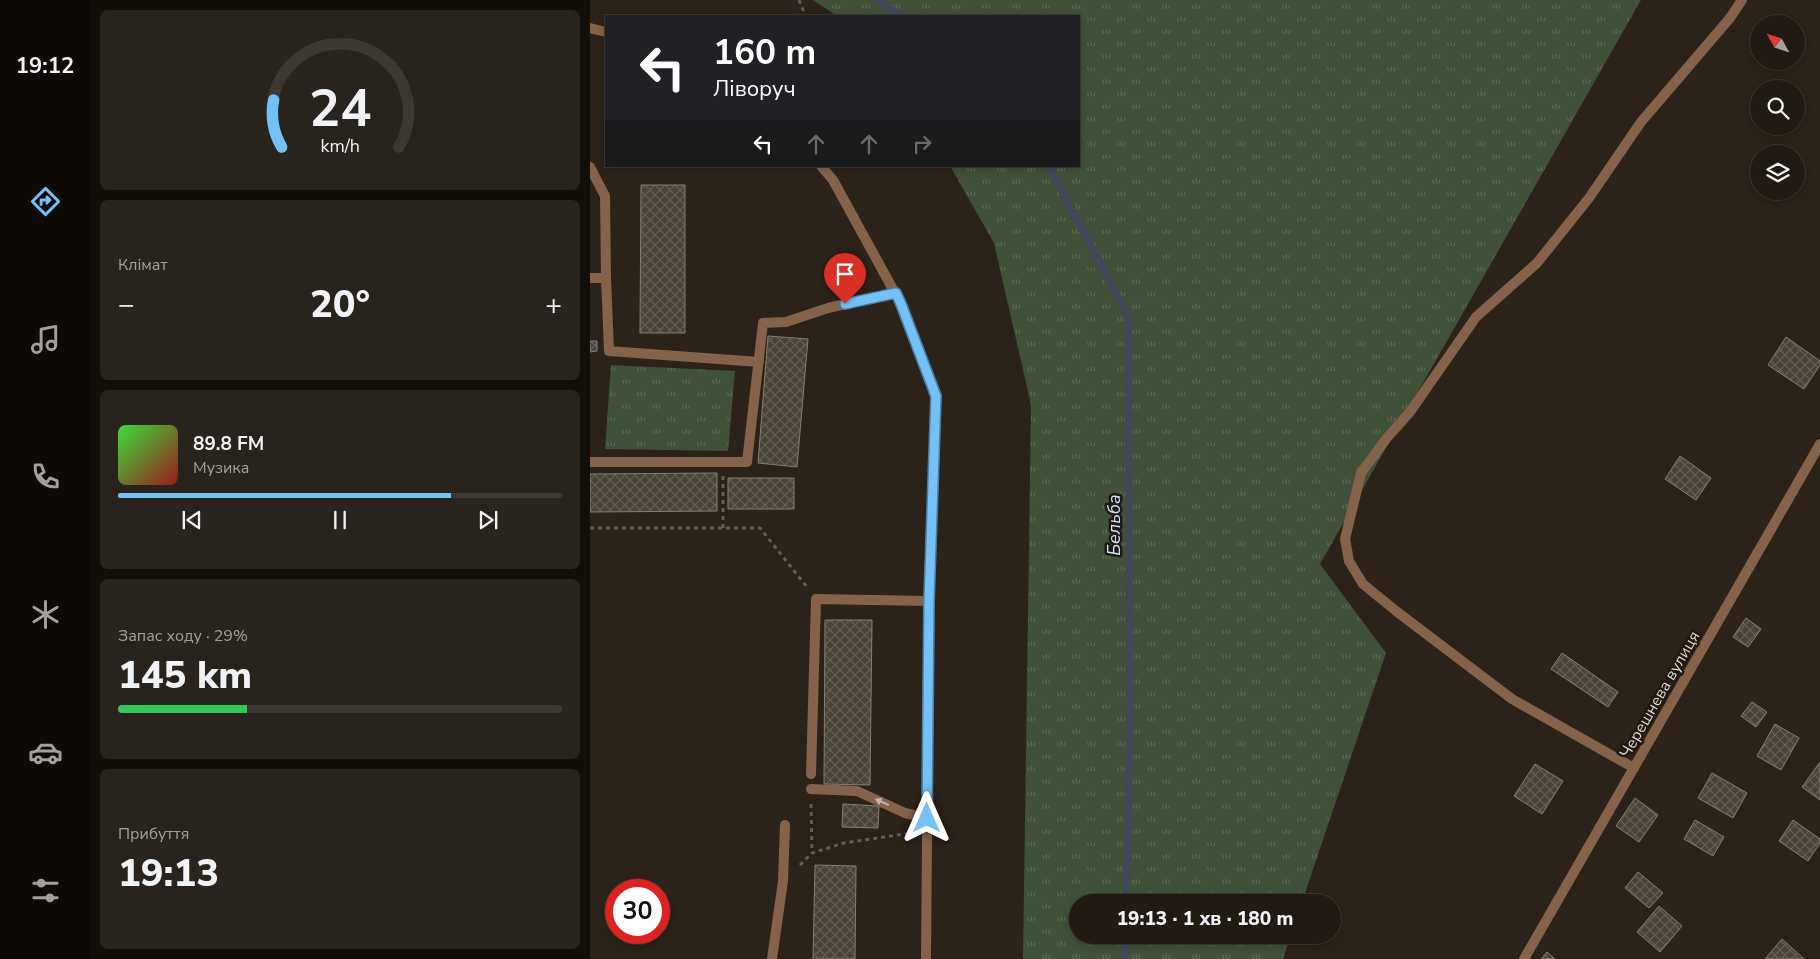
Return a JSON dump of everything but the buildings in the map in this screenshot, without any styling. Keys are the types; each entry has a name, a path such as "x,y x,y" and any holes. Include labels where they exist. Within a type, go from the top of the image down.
{"street":[{"path":"1634,768 1512,699 1396,611 1362,584 1349,561 1345,539 1361,473 1386,439 1410,412 1476,317 1537,263 1589,198 1641,122 1730,18 1742,0"},
{"path":"590,28 605,32"},
{"path":"590,167 605,196 609,351 759,362"},
{"path":"822,167 833,180 896,293 936,396 929,601 926,959"},
{"path":"590,278 606,278"},
{"path":"590,462 747,462 763,323 786,322 828,308 896,293"},
{"name":"Черешнева вулиця","path":"1524,959 1820,444"},
{"path":"811,774 816,599 929,601"},
{"path":"811,789 857,791 905,812 927,818"},
{"path":"772,959 783,881 785,825"}],"path":[{"path":"799,0 803,10 800,15"},
{"path":"722,462 723,528"},
{"path":"590,528 760,528 816,599"},
{"path":"811,789 812,853"},
{"path":"783,881 812,853 844,843 927,830"}],"green space":[{"path":"813,0 1641,0 1320,564 1386,653 1305,894 1069,894 1069,944 1288,944 1283,959 1023,959 1031,405 994,243 951,167 1080,167 1080,15 836,15"},
{"path":"611,365 735,371 728,451 605,449"}],"waterway":[{"name":"Бельба","path":"877,0 900,15"},
{"name":"Бельба","path":"1050,167 1128,317 1130,717 1126,894"},
{"name":"Бельба","path":"1125,944 1125,959"}],"route":[{"path":"845,304 896,293 936,396 929,601 927,818"}]}
